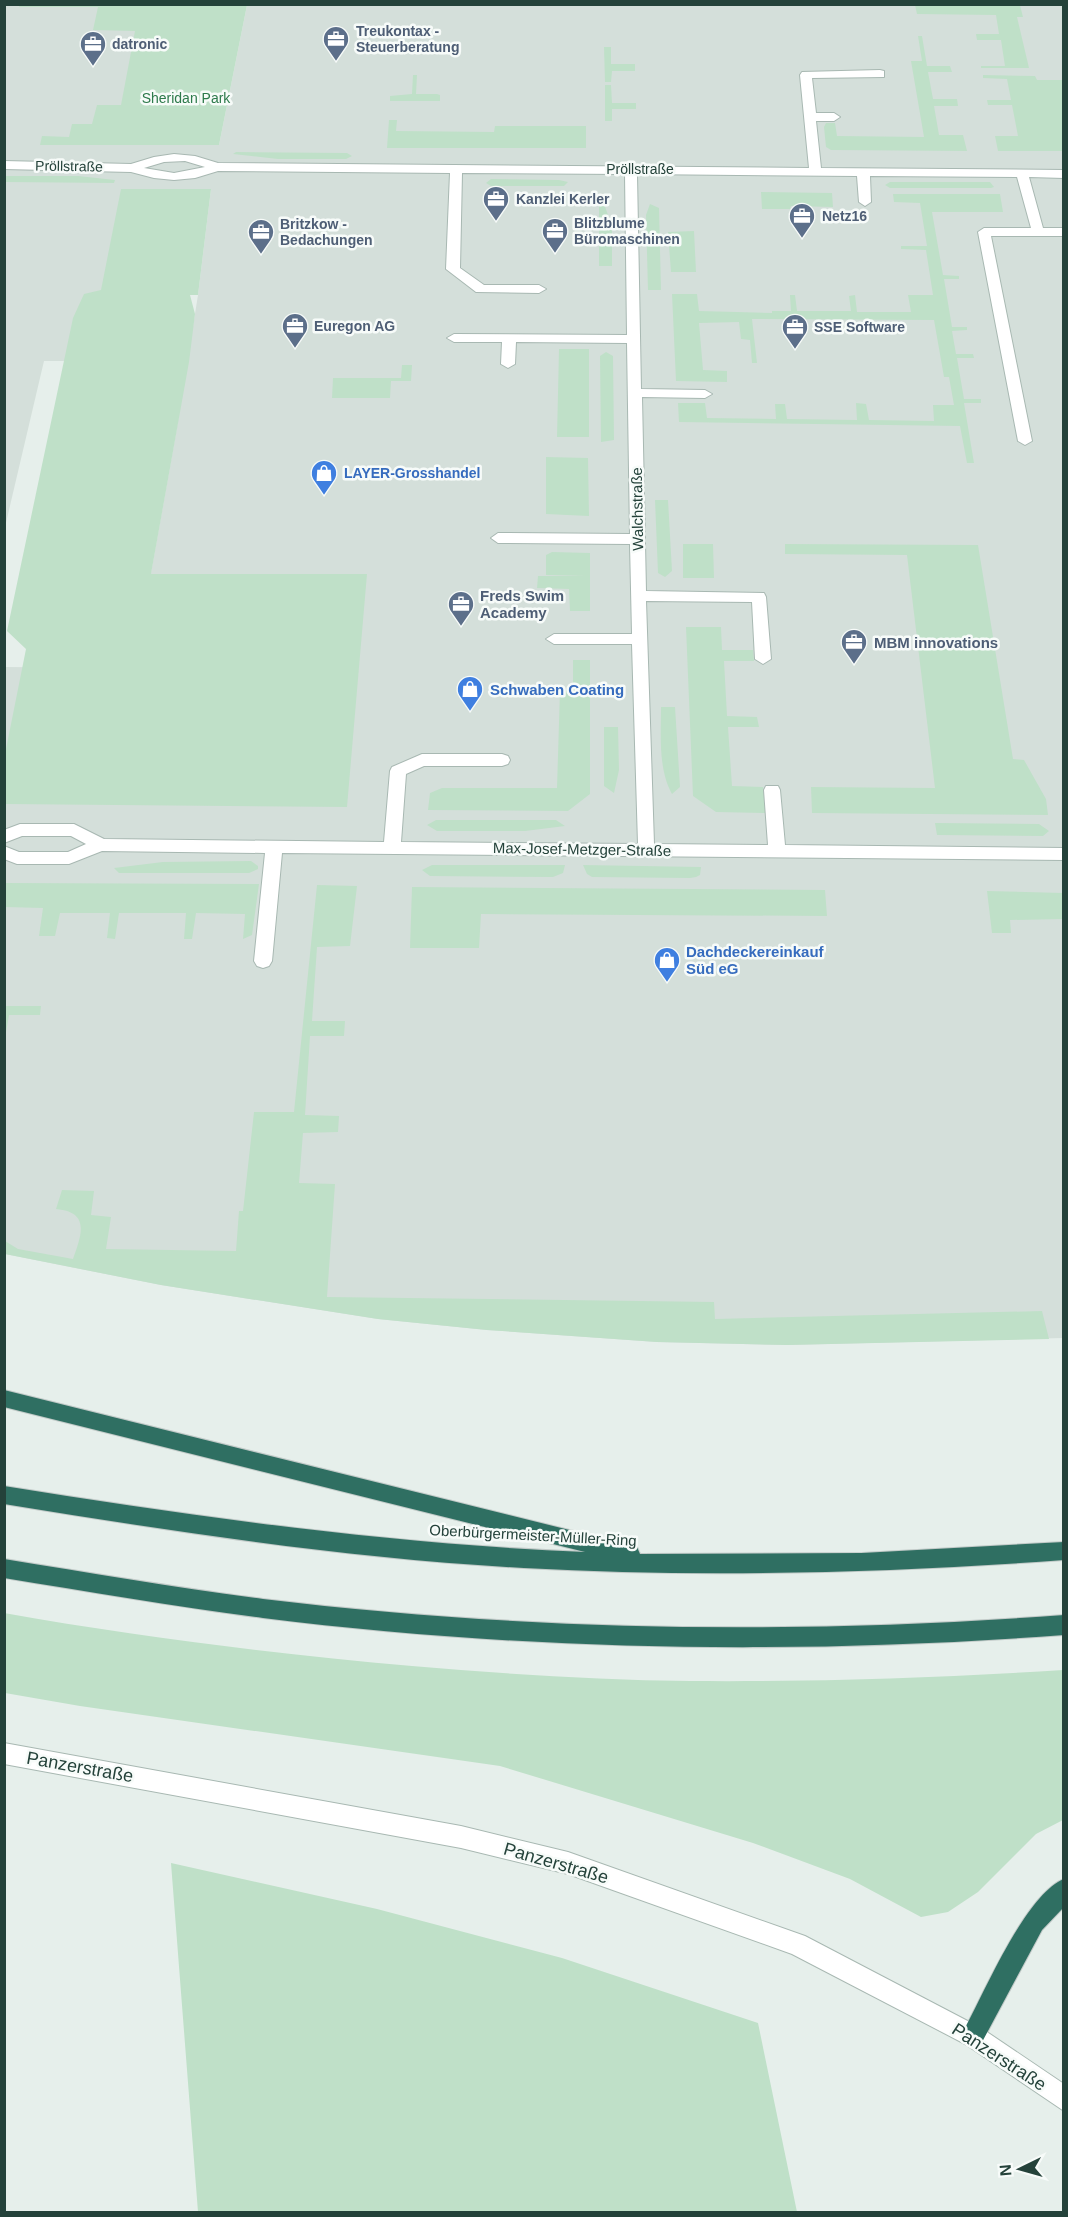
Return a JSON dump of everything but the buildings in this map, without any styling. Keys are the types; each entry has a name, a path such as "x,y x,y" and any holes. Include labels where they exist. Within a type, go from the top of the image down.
{"highway":[{"path":"4,1398 664,1563"},
{"name":"Oberbürgermeister-Müller-Ring","path":"4,1495 256,1533 391,1548 524,1558 664,1563 846,1564 1064,1551"},
{"path":"4,1568 238,1605 378,1620 521,1631 666,1638 857,1637 1064,1626"},
{"path":"974,2036 1034,1922 1064,1890"}],"street":[{"path":"815,171 806,75 880,74"},
{"path":"810,117 834,117"},
{"name":"Pröllstraße","path":"4,165 133,168 151,176 195,176 216,167 1064,174"},
{"path":"456,168 453,269 481,289 538,289"},
{"name":"Walchstraße","path":"631,169 637,539 646,849"},
{"path":"863,171 865,202"},
{"path":"1022,173 1038,232"},
{"path":"1025,441 984,232 1064,232"},
{"path":"453,338 634,339"},
{"path":"508,364 509,338"},
{"path":"635,393 705,394"},
{"path":"498,538 637,539"},
{"path":"639,596 759,597 763,659"},
{"path":"554,639 640,639"},
{"path":"392,847 398,771 422,760 502,760"},
{"path":"772,790 777,852"},
{"name":"Max-Josef-Metzger-Straße","path":"4,837 20,830 74,830 101,845"},
{"name":"Max-Josef-Metzger-Straße","path":"4,852 17,858 69,858 101,845 1064,854"},
{"path":"263,961 272,881 273,847"},
{"name":"Panzerstraße","path":"4,1753 461,1838 568,1863 797,1944 974,2036 1064,2099"}],"shaded area":[{"path":"5,5 164,5 131,144 219,145 247,5 1063,5 1063,1338 787,1345 657,1342 487,1330 378,1319 161,1285 5,1254 5,667 134,668 176,433 198,295 211,189 100,294 86,361 44,361 5,527"}],"green space":[{"path":"1063,4 1064,5 1020,5 1023,17 1017,17 1029,68 981,68 981,66 1005,66 1001,40 977,40 976,34 999,34 996,15 917,14 915,5"},
{"name":"Sheridan Park","path":"20,5 247,5 219,145 40,145 42,136 69,137 72,124 92,124 97,105 121,105 135,31 93,30 98,7 19,7"},
{"path":"918,36 922,36 927,66 950,66 952,72 928,72 933,99 957,99 958,106 934,106 939,135 963,135 967,151 831,150 826,147 824,127 826,123 835,123 837,136 924,137 911,61 922,61"},
{"path":"604,47 611,47 611,64 635,64 635,71 612,71 611,82 605,82"},
{"path":"413,75 417,75 416,94 437,94 440,95 440,101 390,101 390,96 412,94"},
{"path":"983,75 1035,76 1037,80 1063,80 1063,151 998,151 995,136 1018,136 1012,105 988,105 987,100 1011,100 1007,79 983,78"},
{"path":"605,85 611,85 612,103 636,103 636,109 612,109 612,121 605,121"},
{"path":"389,120 397,120 396,131 494,132 495,126 586,126 586,148 387,148"},
{"path":"236,152 347,153 352,156 346,159 278,159 233,154"},
{"path":"5,176 78,176 115,180 114,183 5,182"},
{"path":"491,179 568,182 564,186 491,186 486,183"},
{"path":"890,182 990,182 994,187 890,188 885,185"},
{"path":"121,189 211,189 198,295 190,295 195,314 189,362 151,574 367,574 347,807 5,804 5,754 26,649 7,631 73,318 84,294 101,290"},
{"path":"761,192 832,193 833,207 791,206 790,209 762,209"},
{"path":"893,194 1000,194 1003,212 932,212 943,275 959,276 959,279 944,279 952,327 967,327 967,330 952,331 956,354 973,354 974,358 957,358 964,399 981,399 981,403 964,403 974,463 967,463 960,426 679,422 678,403 705,403 707,418 776,419 775,404 785,404 787,419 857,420 856,403 866,404 869,420 934,421 933,405 954,405 949,377 944,377 934,320 752,319 757,363 752,363 750,340 741,339 739,322 699,323 703,370 727,371 727,382 676,381 672,294 697,294 699,311 772,313 772,311 791,311 790,295 795,295 797,311 851,311 849,296 855,295 857,312 911,312 908,295 933,295 926,250 901,249 901,246 927,246 920,203 894,202"},
{"path":"599,201 603,201 612,226 612,266 599,266"},
{"path":"650,204 659,208 661,290 648,290 646,215"},
{"path":"694,231 696,272 671,272 668,232"},
{"path":"559,349 589,349 589,437 557,437"},
{"path":"606,352 613,356 614,440 601,442 600,356"},
{"path":"402,365 412,365 411,381 391,381 390,398 332,398 333,378 401,378"},
{"path":"546,457 588,458 589,516 546,514"},
{"path":"655,500 668,500 672,571 665,577 658,573"},
{"path":"683,544 713,544 714,578 683,578"},
{"path":"785,544 978,545 1013,759 1024,760 1046,799 1048,815 812,813 811,787 935,788 907,555 785,554"},
{"path":"552,552 590,553 590,611 570,611 569,589 537,588 538,576 586,576 546,575 546,555"},
{"path":"686,627 721,627 722,650 753,650 754,661 724,661 727,716 757,717 759,727 728,727 732,786 763,787 766,813 716,812 693,796"},
{"path":"573,660 590,660 590,794 568,811 428,810 430,793 442,788 557,788 560,690 573,690"},
{"path":"661,707 675,707 680,787 672,794 662,763"},
{"path":"604,727 618,727 619,770 614,793 604,786"},
{"path":"436,820 556,820 565,826 525,831 437,831 427,825"},
{"path":"935,823 1039,824 1049,831 1043,836 937,835"},
{"path":"251,861 258,866 258,869 249,873 119,873 114,868 163,862"},
{"path":"432,865 565,865 563,873 553,877 430,876 422,870"},
{"path":"583,865 701,867 700,875 690,878 592,877 587,874"},
{"path":"4,883 259,884 252,935 243,939 245,914 196,913 192,939 184,939 186,913 119,913 115,939 107,938 110,913 60,913 55,936 39,936 43,908 5,907"},
{"path":"317,885 357,886 350,946 317,947 312,1021 345,1021 344,1036 310,1036 305,1115 339,1116 338,1132 303,1133 299,1183 335,1184 327,1297 714,1302 715,1319 1042,1311 1049,1339 787,1345 657,1342 487,1330 378,1319 161,1285 5,1254 5,1241 18,1249 73,1259 81,1226 74,1215 56,1209 62,1190 94,1191 91,1215 111,1217 106,1249 236,1251 239,1211 243,1211 254,1112 294,1112"},
{"path":"412,887 825,890 827,916 481,914 479,948 410,948"},
{"path":"987,891 1063,893 1063,919 1010,920 1011,933 992,933"},
{"path":"5,1006 41,1006 40,1015 9,1015 5,1038"},
{"path":"4,1613 106,1630 310,1656 481,1672 551,1676 690,1681 783,1681 1063,1670 1063,1820 1036,1834 978,1892 948,1912 921,1917 850,1879 753,1843 500,1766 80,1706 5,1693"},
{"path":"171,1863 377,1909 562,1958 758,2023 797,2212 198,2212"}],"place":[{"name":"Treukontax - Steuerberatung","path":"336,62"},
{"name":"datronic","path":"93,67"},
{"name":"Kanzlei Kerler","path":"496,222"},
{"name":"Netz16","path":"802,239"},
{"name":"Blitzblume Büromaschinen","path":"555,254"},
{"name":"Britzkow - Bedachungen","path":"261,255"},
{"name":"Euregon AG","path":"295,349"},
{"name":"SSE Software","path":"795,350"},
{"name":"LAYER-Grosshandel","path":"324,496"},
{"name":"Freds Swim Academy","path":"461,627"},
{"name":"MBM innovations","path":"854,665"},
{"name":"Schwaben Coating","path":"470,712"},
{"name":"Dachdeckereinkauf Süd eG","path":"667,983"}]}
